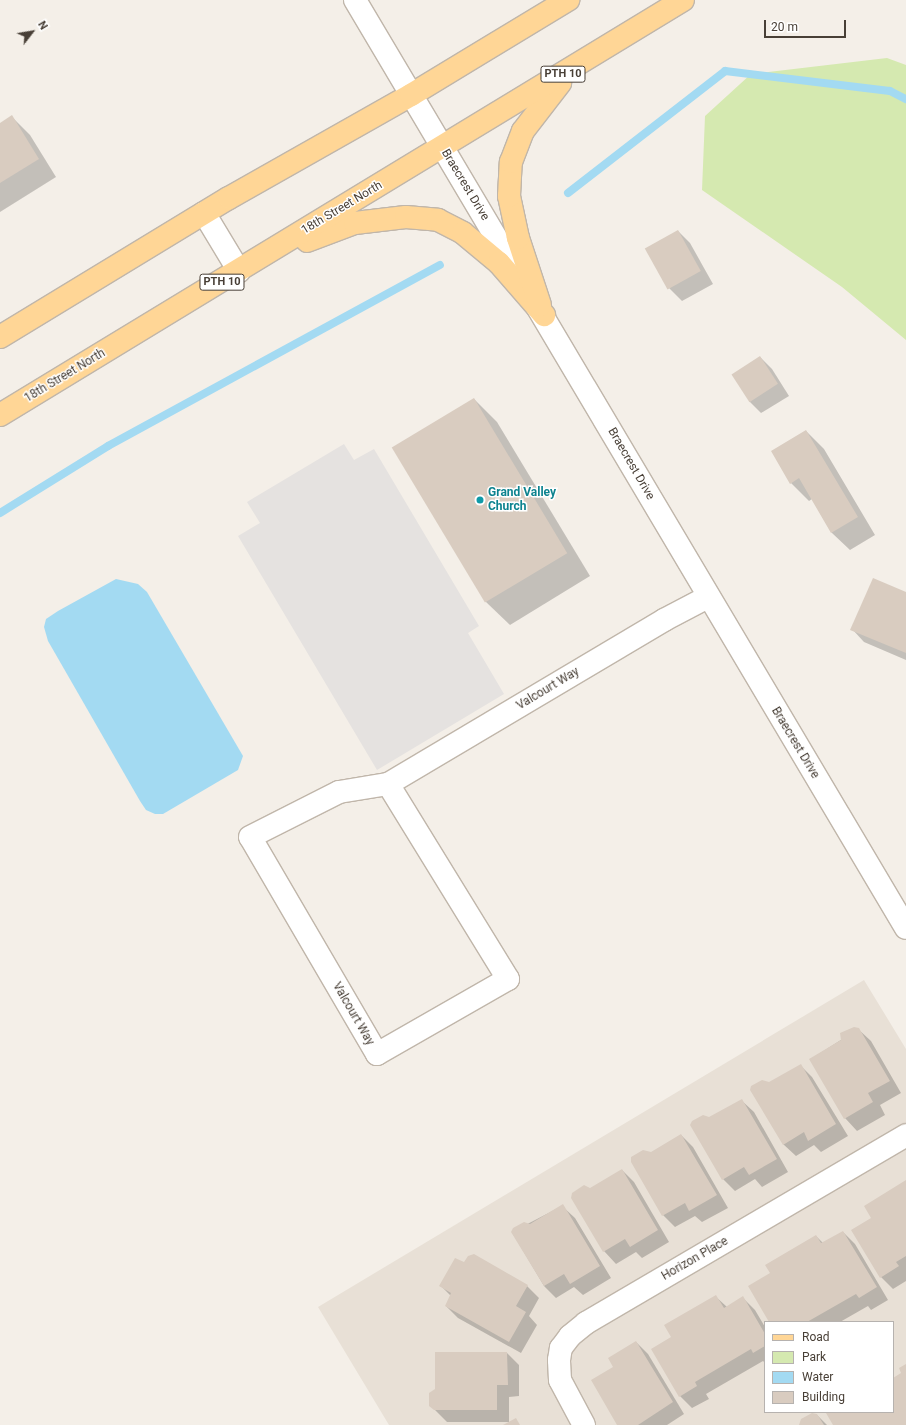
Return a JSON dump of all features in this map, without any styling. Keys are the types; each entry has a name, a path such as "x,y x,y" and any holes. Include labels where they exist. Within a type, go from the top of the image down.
{"main road":[{"path":"0,337 204,213 411,95 568,0"},
{"name":"18th Street North","path":"0,415 258,260 683,0"},
{"path":"544,315 518,238 510,196 511,162 523,131 573,67"},
{"path":"258,260 355,223 406,217 438,220 463,233 499,263 544,315"}],"street":[{"name":"Braecrest Drive","path":"355,0 544,315 708,598 906,928"},
{"path":"204,213 238,271"},
{"name":"Valcourt Way","path":"388,784 508,979 377,1054 250,837 339,792 388,784 664,620 708,598"},
{"name":"Horizon Place","path":"584,1425 560,1380 559,1360 561,1348 570,1336 586,1323 906,1135"}],"shaded area":[{"path":"344,444 354,460 374,449 479,626 468,633 504,694 377,770 238,536 260,523 247,502"},
{"path":"864,980 906,1049 906,1425 389,1425 318,1307"}],"green space":[{"path":"887,58 906,65 906,340 842,287 702,190 705,116 751,74"}],"water":[{"path":"116,579 138,584 147,592 243,756 238,770 163,814 155,814 146,810 140,801 48,641 44,627 46,619 58,611"}],"building":[{"path":"12,115 39,159 0,183 0,123"},
{"path":"678,230 701,271 668,290 645,248"},
{"path":"760,356 778,384 749,402 731,375"},
{"name":"Grand Valley Church","path":"474,398 567,553 485,603 392,447"},
{"path":"806,430 858,517 831,533 799,478 790,484 771,451"},
{"path":"873,578 906,592 906,653 850,630"},
{"path":"854,1027 859,1028 890,1081 868,1093 873,1102 844,1119 809,1059 841,1040 840,1033"},
{"path":"801,1064 836,1124 808,1141 804,1132 783,1145 750,1090 751,1086 762,1080 769,1082"},
{"path":"742,1099 777,1159 749,1175 744,1167 722,1180 690,1125 692,1121 703,1115 709,1117"},
{"path":"681,1134 717,1195 689,1211 685,1203 662,1216 631,1162 631,1157 643,1150 651,1152"},
{"path":"622,1169 658,1230 630,1247 625,1239 603,1252 571,1198 572,1193 584,1185 590,1188"},
{"path":"906,1180 906,1256 896,1262 899,1266 880,1278 851,1230 871,1218 864,1206"},
{"path":"563,1204 600,1266 570,1284 564,1274 544,1286 511,1232 513,1228 524,1222 530,1224"},
{"path":"843,1231 877,1287 859,1298 856,1294 809,1321 768,1321 748,1286 770,1273 765,1265 816,1235 821,1243"},
{"path":"474,1254 528,1285 516,1306 526,1312 509,1342 445,1306 451,1293 439,1286 455,1258 464,1262 468,1256"},
{"path":"716,1295 724,1308 743,1296 764,1332 764,1347 753,1353 751,1349 695,1382 697,1386 679,1397 651,1349 671,1337 664,1325"},
{"path":"636,1341 673,1402 638,1425 617,1425 591,1380 613,1367 608,1358"},
{"path":"435,1352 507,1352 508,1385 497,1385 497,1410 434,1410 429,1406 429,1393 435,1389"},
{"path":"906,1364 906,1425 833,1425 826,1413 894,1413 894,1377 901,1373 899,1368"},
{"path":"812,1413 817,1414 824,1425 799,1425 801,1419"},
{"path":"516,1418 520,1425 503,1425"}],"waterway":[{"path":"568,193 725,71 890,91 906,99"},
{"path":"0,513 108,446 440,265"}],"place":[{"name":"Grand Valley Church","path":"480,500"}]}
